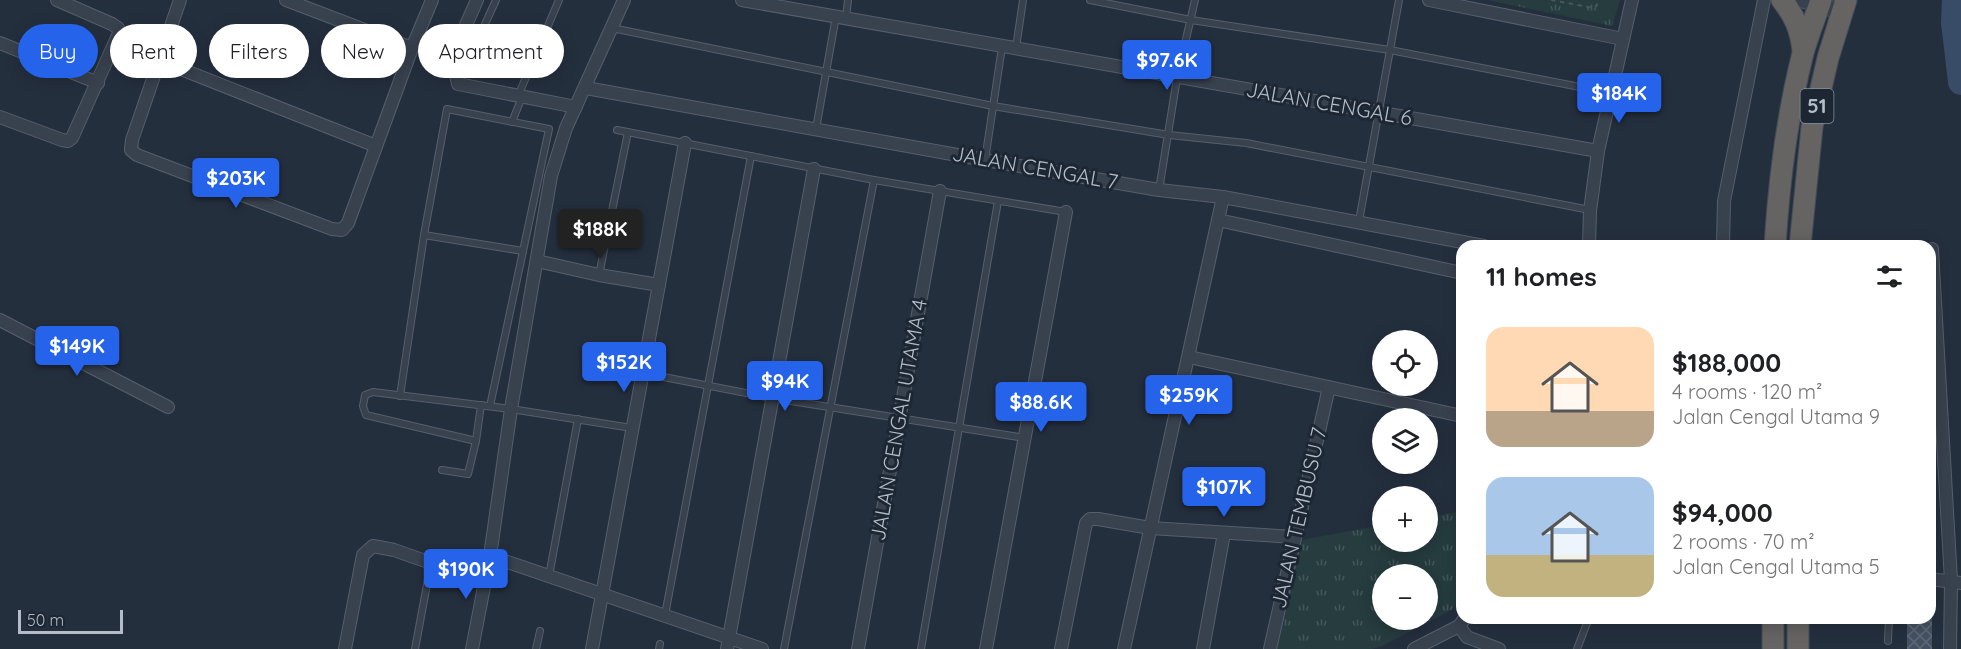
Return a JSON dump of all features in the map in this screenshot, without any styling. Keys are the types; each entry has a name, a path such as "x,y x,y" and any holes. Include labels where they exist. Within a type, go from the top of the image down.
{"highway":[{"path":"1782,0 1791,10 1800,31 1803,52"},
{"name":"51","path":"1775,240 1778,195 1788,122 1814,2"},
{"name":"51","path":"1801,240 1812,127 1828,58 1844,6"},
{"path":"1773,624 1773,649"},
{"path":"1798,624 1798,649"}],"street":[{"path":"0,117 68,141 72,138 119,33 118,28 57,0"},
{"path":"171,24 180,0"},
{"path":"286,0 412,48"},
{"path":"152,78 132,140 131,150 137,155 332,229 342,230 348,223 432,0"},
{"path":"477,0 452,57 458,84 576,107"},
{"path":"472,649 490,556 511,409 551,176 566,128 624,0"},
{"name":"JALAN CENGAL 6","path":"742,0 1598,151"},
{"path":"1429,0 1623,39"},
{"path":"1589,240 1590,211 1598,151 1632,0"},
{"path":"1723,240 1725,201 1764,0"},
{"path":"1814,2 1844,6"},
{"path":"0,43 98,83"},
{"path":"197,75 376,146"},
{"name":"JALAN CENGAL 7","path":"586,88 1159,190 1223,197 1456,240"},
{"path":"592,649 686,143"},
{"path":"728,643 814,169"},
{"name":"JALAN CENGAL UTAMA 4","path":"858,649 940,191"},
{"path":"1124,649 1223,197"},
{"path":"986,649 1066,212"},
{"path":"1218,220 1456,272"},
{"path":"537,261 659,285"},
{"path":"1936,304 1956,582 1950,649"},
{"path":"0,320 168,407"},
{"path":"1189,357 1456,415"},
{"name":"JALAN TEMBUSU 7","path":"1270,649 1329,387"},
{"path":"1061,649 1086,523 1090,519 1150,528 1295,537"},
{"path":"1203,649 1224,533"},
{"path":"345,649 363,555 373,546 394,550 485,582"},
{"path":"490,556 664,616 728,643 762,649"},
{"path":"1936,580 1956,582"},
{"path":"1414,649 1458,624"},
{"path":"1463,624 1467,637 1499,649"}],"lane":[{"path":"458,84 496,0"},
{"path":"512,122 559,0"},
{"path":"816,129 825,72 848,0"},
{"path":"1016,48 1023,0"},
{"path":"1090,0 1191,20 1390,50 1611,93"},
{"path":"1159,190 1177,78 1195,0"},
{"path":"1359,221 1399,0"},
{"path":"612,28 993,106 1169,135 1246,143 1590,211"},
{"path":"985,160 1002,47"},
{"path":"400,396 424,235 447,109 549,129 490,406"},
{"path":"617,130 874,180 1066,212"},
{"path":"599,275 628,132"},
{"path":"664,616 751,156"},
{"path":"784,649 874,180"},
{"path":"921,649 998,201"},
{"path":"424,235 523,252"},
{"path":"643,373 830,408 1025,438"},
{"path":"476,441 366,415 363,406 365,396 372,392 490,406 633,428"},
{"path":"442,470 468,474 481,405"},
{"path":"549,576 578,419"},
{"path":"415,649 431,563"},
{"path":"1577,649 1587,624"},
{"path":"1888,641 1889,624"},
{"path":"536,649 540,631"}],"path":[{"path":"1551,0 1594,8 1598,0"}],"green space":[{"path":"1487,0 1620,0 1612,26"},
{"path":"1456,512 1456,604 1453,609 1438,617 1438,564 1372,564 1372,630 1413,630 1372,649 1277,649 1302,540 1372,527 1372,552 1438,552 1438,515"}],"building":[{"path":"1907,624 1932,624 1932,649 1907,649"}],"waterway":[{"path":"1955,0 1954,22 1961,82"}]}
